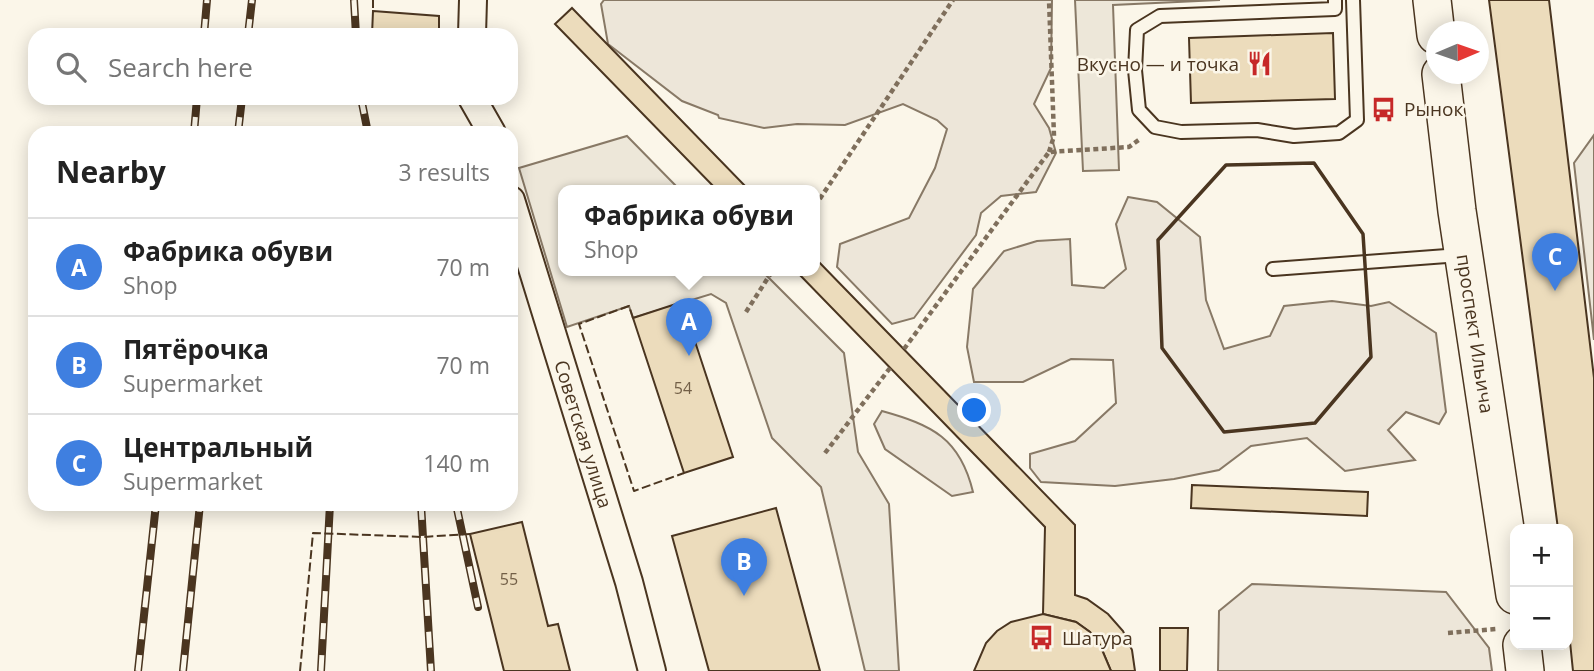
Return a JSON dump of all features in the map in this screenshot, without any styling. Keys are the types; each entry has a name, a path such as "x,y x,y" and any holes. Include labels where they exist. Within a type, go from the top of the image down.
{"street":[{"path":"472,28 473,0"},
{"path":"1432,0 1435,21"},
{"name":"проспект Ильича","path":"1442,84 1464,255 1514,587"},
{"path":"476,105 488,126"},
{"name":"Советская улица","path":"518,223 629,582 652,671"},
{"path":"1517,650 1525,671"}],"lane":[{"path":"1335,0 1335,9 1160,16 1138,30 1135,69 1139,110 1155,127 1181,132 1257,130 1294,136 1339,133 1357,120 1353,0"},
{"path":"1273,269 1464,255"}],"path":[{"path":"820,199 953,0"},
{"path":"904,349 1049,152 1054,136 1049,0"},
{"path":"1049,152 1129,147 1155,127"},
{"path":"746,312 769,276"},
{"path":"825,453 890,368"},
{"path":"1448,633 1510,636"}],"shaded area":[{"path":"604,0 1052,0 1051,68 1034,104 1049,128 1056,153 1036,192 1001,196 981,213 976,235 914,318 892,324 837,267 840,244 909,218 935,168 947,129 937,120 903,104 845,125 797,124 764,128 719,118 718,115 682,101 608,44 601,4"},
{"path":"1075,0 1220,0 1113,5 1119,170 1083,171"},
{"path":"1594,135 1594,340 1574,163"},
{"path":"627,136 675,185 558,185 558,276 767,276 844,353 858,452 889,504 899,671 865,671 821,487 772,438 726,303 711,294 633,318 629,306 567,327 519,168"},
{"path":"1128,197 1157,202 1200,237 1206,300 1224,349 1270,336 1284,306 1332,301 1371,306 1389,302 1436,333 1446,412 1439,424 1406,412 1388,430 1415,460 1345,471 1307,438 1251,446 1219,470 1174,479 1115,486 1041,482 1030,468 1030,454 1075,441 1116,403 1113,360 1071,359 1023,382 974,382 967,347 973,289 1004,251 1037,241 1070,239 1072,285 1104,288 1126,269 1116,224"},
{"path":"882,411 915,422 941,436 952,446 960,459 973,492 952,496 885,449 874,424"},
{"path":"1252,584 1446,592 1489,648 1492,671 1218,671 1219,611"}],"building":[{"path":"1489,0 1549,0 1594,378 1594,671 1573,671 1571,650 1573,650 1573,524 1557,524"},
{"path":"572,8 744,185 712,185 555,24"},
{"path":"373,11 439,16 439,28 372,28"},
{"path":"1333,33 1335,99 1191,103 1189,38"},
{"path":"820,263 1075,525 1075,595 1087,599 1108,614 1123,631 1132,650 1135,671 1111,671 1100,645 1090,632 1076,622 1043,614 1045,527 801,276 820,276"},
{"path":"682,302 733,457 684,473 633,318"},
{"path":"1192,485 1368,492 1367,516 1191,508"},
{"path":"776,508 820,671 709,671 672,536"},
{"path":"522,522 548,626 558,624 570,671 504,671 470,534"},
{"name":"Шатура","path":"1043,614 1076,622 1090,632 1100,645 1111,671 974,671 986,643 997,631 1011,622"},
{"path":"1160,628 1188,628 1187,671 1160,671"}],"railway":[{"path":"205,28 207,0"},
{"path":"249,28 252,0"},
{"path":"354,0 356,28"},
{"path":"195,126 196,105"},
{"path":"239,126 241,105"},
{"path":"362,105 367,126"},
{"path":"138,671 155,511"},
{"path":"183,671 199,511"},
{"path":"321,671 330,511"},
{"path":"421,511 431,671"},
{"path":"457,511 478,607"}],"fence":[{"path":"373,0 373,8"},
{"path":"633,318 629,306 579,324 634,491 684,473"},
{"path":"300,671 313,533 423,537 470,534"}],"wall":[{"path":"1314,163 1363,234 1371,357 1315,423 1224,432 1162,348 1158,240 1226,165 1314,163"}],"place":[{"name":"Вкусно — и точка","path":"1259,64"},
{"name":"Рынок","path":"1384,109"},
{"name":"Центральный","path":"1555,291"},
{"name":"Фабрика обуви","path":"689,356"},
{"name":"Пятёрочка","path":"744,596"},
{"name":"Шатура","path":"1042,638"}]}
